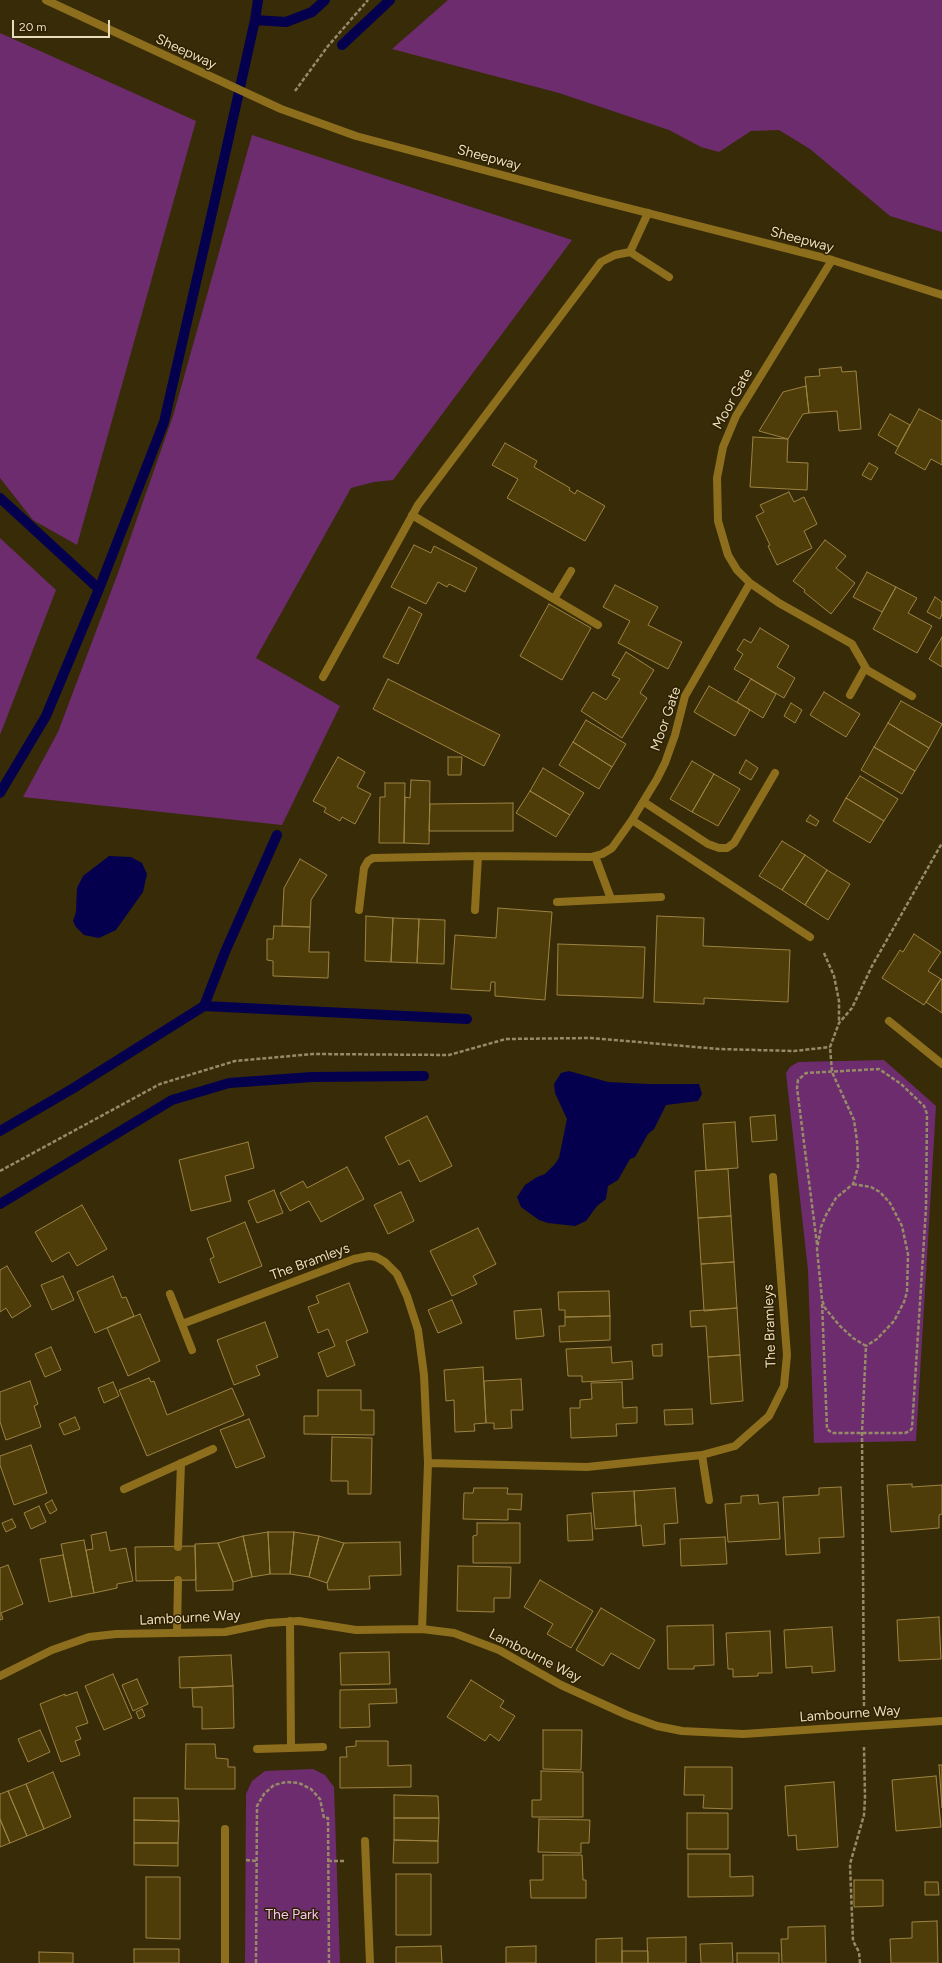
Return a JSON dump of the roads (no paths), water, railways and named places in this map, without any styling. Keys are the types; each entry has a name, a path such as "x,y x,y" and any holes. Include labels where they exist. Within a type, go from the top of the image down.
{"street":[{"name":"Sheepway","path":"46,0 281,109 356,136 648,214 832,260 942,296"},
{"path":"630,252 648,214"},
{"path":"323,677 412,515 600,262 615,255 630,252 669,277"},
{"name":"Moor Gate","path":"832,260 736,416 723,447 717,478 718,521 722,539 733,564 750,583 779,603 852,644 865,668"},
{"path":"412,515 598,625"},
{"path":"554,599 571,571"},
{"name":"Moor Gate","path":"359,910 364,868 366,863 373,858 595,856 612,848 644,802 665,763 685,696 750,583"},
{"path":"850,695 865,668 912,696"},
{"path":"644,802 708,844 719,848 727,848 734,843 775,773"},
{"path":"632,820 810,937"},
{"path":"475,910 478,856"},
{"path":"595,856 611,899"},
{"path":"557,902 661,897"},
{"path":"889,1021 942,1064"},
{"name":"The Bramleys","path":"428,1463 587,1467 702,1455 735,1446 769,1416 784,1386 787,1355 773,1177"},
{"name":"The Bramleys","path":"182,1324 354,1259 373,1256 385,1262 400,1280 418,1330 424,1375 428,1463 422,1629"},
{"path":"170,1294 192,1350"},
{"path":"124,1489 213,1449"},
{"path":"702,1455 709,1500"},
{"path":"178,1547 181,1463"},
{"path":"177,1633 178,1580"},
{"path":"290,1621 291,1748"},
{"name":"Lambourne Way","path":"0,1676 52,1650 89,1637 116,1634 234,1631 268,1623 290,1621 318,1623 356,1630 442,1630 484,1643 516,1659 561,1685 642,1721 669,1729 695,1733 727,1734 942,1720"},
{"path":"257,1748 323,1747"},
{"path":"224,1829 225,1963"},
{"path":"365,1841 370,1963"}],"waterway":[{"path":"0,793 46,716 99,589 164,422 255,20 258,0"},
{"path":"255,20 286,22 312,12 325,0"},
{"path":"342,45 390,0"},
{"path":"0,498 99,589"},
{"path":"204,1006 225,952 277,835"},
{"path":"0,1131 72,1089 204,1006 467,1019"},
{"path":"0,1204 172,1100 229,1083 312,1077 424,1076"}],"park label":[{"name":"The Park","path":"292,1915"}]}
